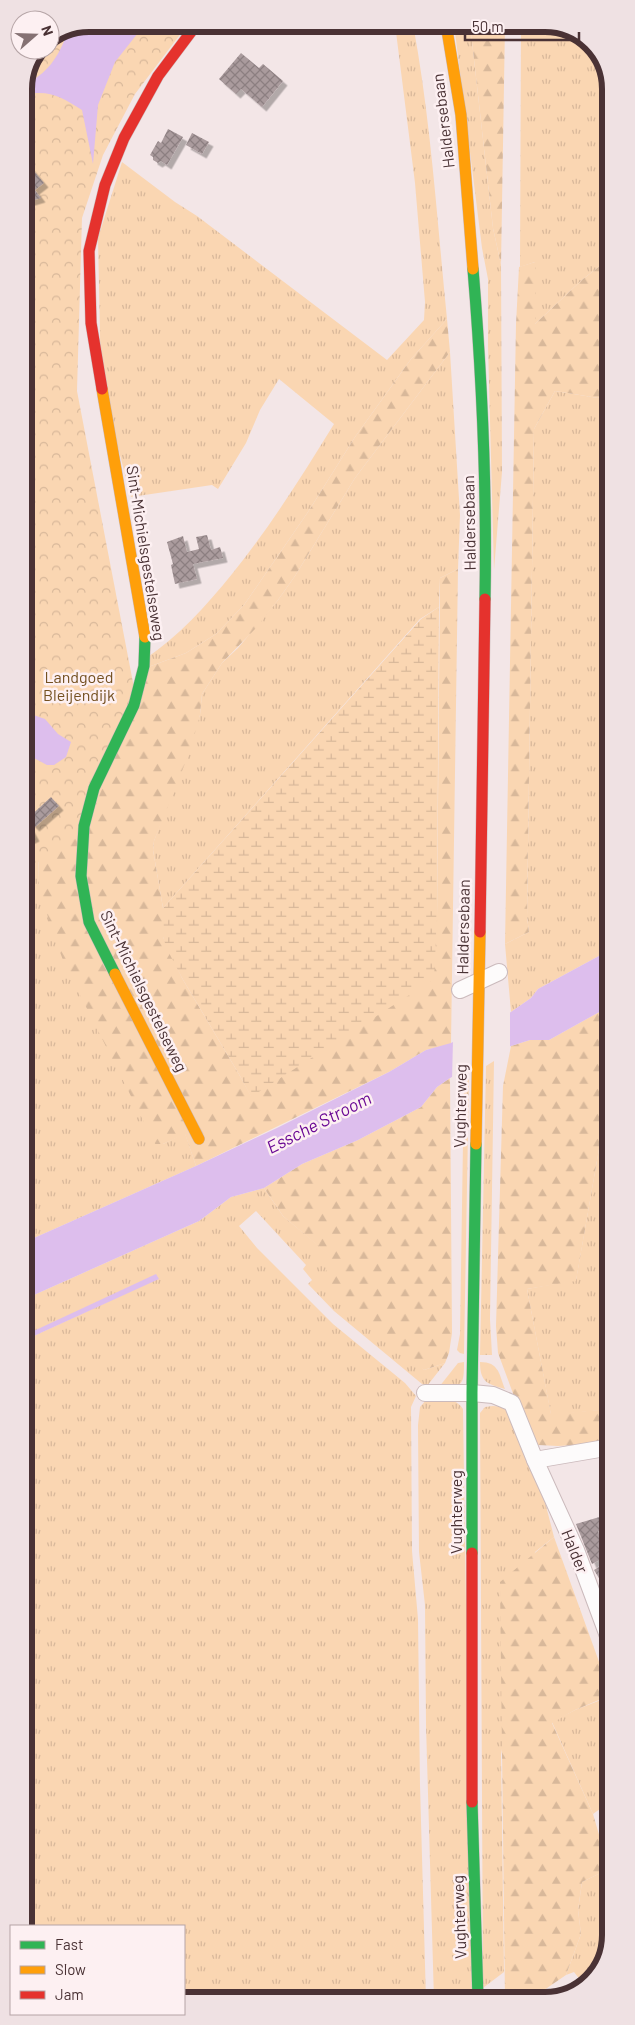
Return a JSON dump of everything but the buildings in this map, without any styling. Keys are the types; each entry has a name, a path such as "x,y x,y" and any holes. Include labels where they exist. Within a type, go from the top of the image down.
{"main road":[{"name":"Sint-Michielsgestelseweg","path":"191,32 158,76 124,138 106,185 90,251 90,323 146,642 144,666 134,705 94,788 84,826 81,876 90,922 198,1139"},
{"name":"Haldersebaan","path":"447,33 461,115 482,402 486,556 478,1024"},
{"name":"Vughterweg","path":"478,1024 472,1393 472,1809 478,1992"}],"street":[{"path":"460,990 499,972"},
{"path":"425,1393 472,1393"},
{"name":"Halder","path":"472,1393 493,1395 512,1403 534,1460 576,1550 602,1620"},
{"path":"534,1460 602,1449"}],"green space":[{"name":"Landgoed Bleijendijk","path":"90,32 182,32 135,94 103,155 82,218 77,391 135,693 93,814 49,859 32,864 32,90 37,68 41,60 60,60 60,41 78,34"},
{"path":"396,33 414,33 429,134 447,319 411,359 355,437 308,512 244,605 216,634 186,653 143,669 145,659 192,620 246,556 285,501 334,424 279,379 260,410 246,443 218,489 212,485 131,497 101,383 98,238 122,162 197,216 387,360 424,320 425,302 415,183"},
{"path":"455,33 471,33 493,228 501,265 502,472 494,570 488,279 482,248"},
{"path":"471,33 505,33 501,265 493,228"},
{"path":"521,33 557,34 574,40 586,49 597,64 601,75 602,264 583,279 535,324 535,262 520,267"},
{"path":"535,262 535,324 583,279 602,264 602,396 598,398 555,391 534,429 527,917 529,932 505,944 516,324 519,267"},
{"path":"447,319 450,352 355,478 295,576 278,600 256,628 222,663 202,694 200,715 190,751 154,841 153,850 163,908 163,937 182,978 251,1096 437,919 440,578 458,569 451,1044 426,1050 389,1072 196,1166 185,1134 163,1144 155,1144 65,965 51,929 39,883 38,837 143,669 186,653 216,634 244,605 308,512 355,437 411,359"},
{"path":"450,352 460,515 458,569 440,578 439,607 420,619 163,908 153,850 154,841 200,715 202,694 222,663 238,648 278,600 295,576 355,478"},
{"path":"555,391 598,398 602,396 602,954 538,989 531,998 511,1012 505,944 529,932 527,917 534,429"},
{"path":"439,607 437,919 434,979 251,1097 167,949 163,937 163,908 421,619"},
{"path":"32,827 38,837 39,883 163,1144 185,1133 196,1166 32,1239"},
{"path":"602,1010 602,1140 576,1281 527,1289 551,1414 602,1410 602,1444 538,1445 514,1396 498,1353 496,1326 503,1086 511,1046 530,1040 549,1040"},
{"path":"494,1061 490,1319 492,1355 480,1355 486,1066"},
{"path":"469,1075 464,1354 457,1350 460,1334 464,1078"},
{"path":"450,1078 452,1333 449,1353 445,1363 424,1370 356,1314 323,1281 330,1256 283,1216 264,1188 302,1164 358,1140 421,1107 437,1087"},
{"path":"602,1140 602,1410 551,1415 527,1289 576,1280"},
{"path":"264,1188 283,1216 331,1256 424,1370 445,1363 427,1386 422,1384 334,1311 308,1284 312,1280 303,1269 306,1265 256,1211 239,1226 257,1248 333,1324 405,1383 416,1396 411,1407 412,1551 418,1619 426,1992 185,1992 185,1925 32,1925 32,1337 159,1278 32,1332 32,1296 199,1221 231,1197"},
{"path":"464,1362 463,1376 460,1383 453,1386 439,1387 458,1363"},
{"path":"480,1362 491,1364 495,1367 505,1389 489,1384 483,1378"},
{"path":"427,1399 442,1399 452,1400 463,1409 472,1992 434,1992 426,1725 425,1605 419,1552 418,1425 420,1407"},
{"path":"485,1407 503,1407 508,1412 544,1498 554,1537 535,1552 501,1755 504,1972 483,1988 480,1413"},
{"path":"554,1537 602,1670 602,1699 575,1710 552,1723 593,1814 602,1845 602,1872 582,1882 578,1910 581,1934 566,1975 541,1992 505,1992 500,1582"},
{"path":"602,1700 602,1808 593,1814 552,1722 575,1710"},
{"path":"602,1872 602,1943 597,1961 580,1980 574,1972 566,1975 581,1934 578,1910 582,1882"}],"water":[{"path":"90,32 139,32 115,62 98,105 93,164 82,110 54,95 32,93 34,80 54,60 60,60 60,50 65,39 68,37"},
{"path":"32,714 45,719 58,734 71,742 66,757 54,765 47,765 32,757"},
{"name":"Essche Stroom","path":"602,954 602,1010 549,1040 530,1040 511,1046 450,1078 437,1087 421,1107 358,1140 302,1164 264,1188 231,1197 199,1221 32,1296 32,1239 277,1128 389,1072 426,1050 451,1043 511,1012 531,998 538,989"},
{"path":"156,1274 159,1279 32,1337 32,1332"}],"pier":[{"path":"510,1009 510,1049 452,1080 453,1040"}],"traffic: fast":[{"path":"473,269 483,434 485,599"},
{"path":"115,974 89,922 81,876 84,826 94,788 134,705 144,666 145,637"},
{"path":"472,1553 472,1393 476,1144"},
{"path":"472,1802 478,1992"}],"traffic: slow":[{"path":"447,33 461,115 473,269"},
{"path":"102,389 145,637"},
{"path":"476,1144 480,932"},
{"path":"115,974 199,1139"}],"traffic: jam":[{"path":"102,389 91,323 89,251 105,185 124,138 158,76 191,32"},
{"path":"480,932 485,599"},
{"path":"472,1553 472,1802"}]}
